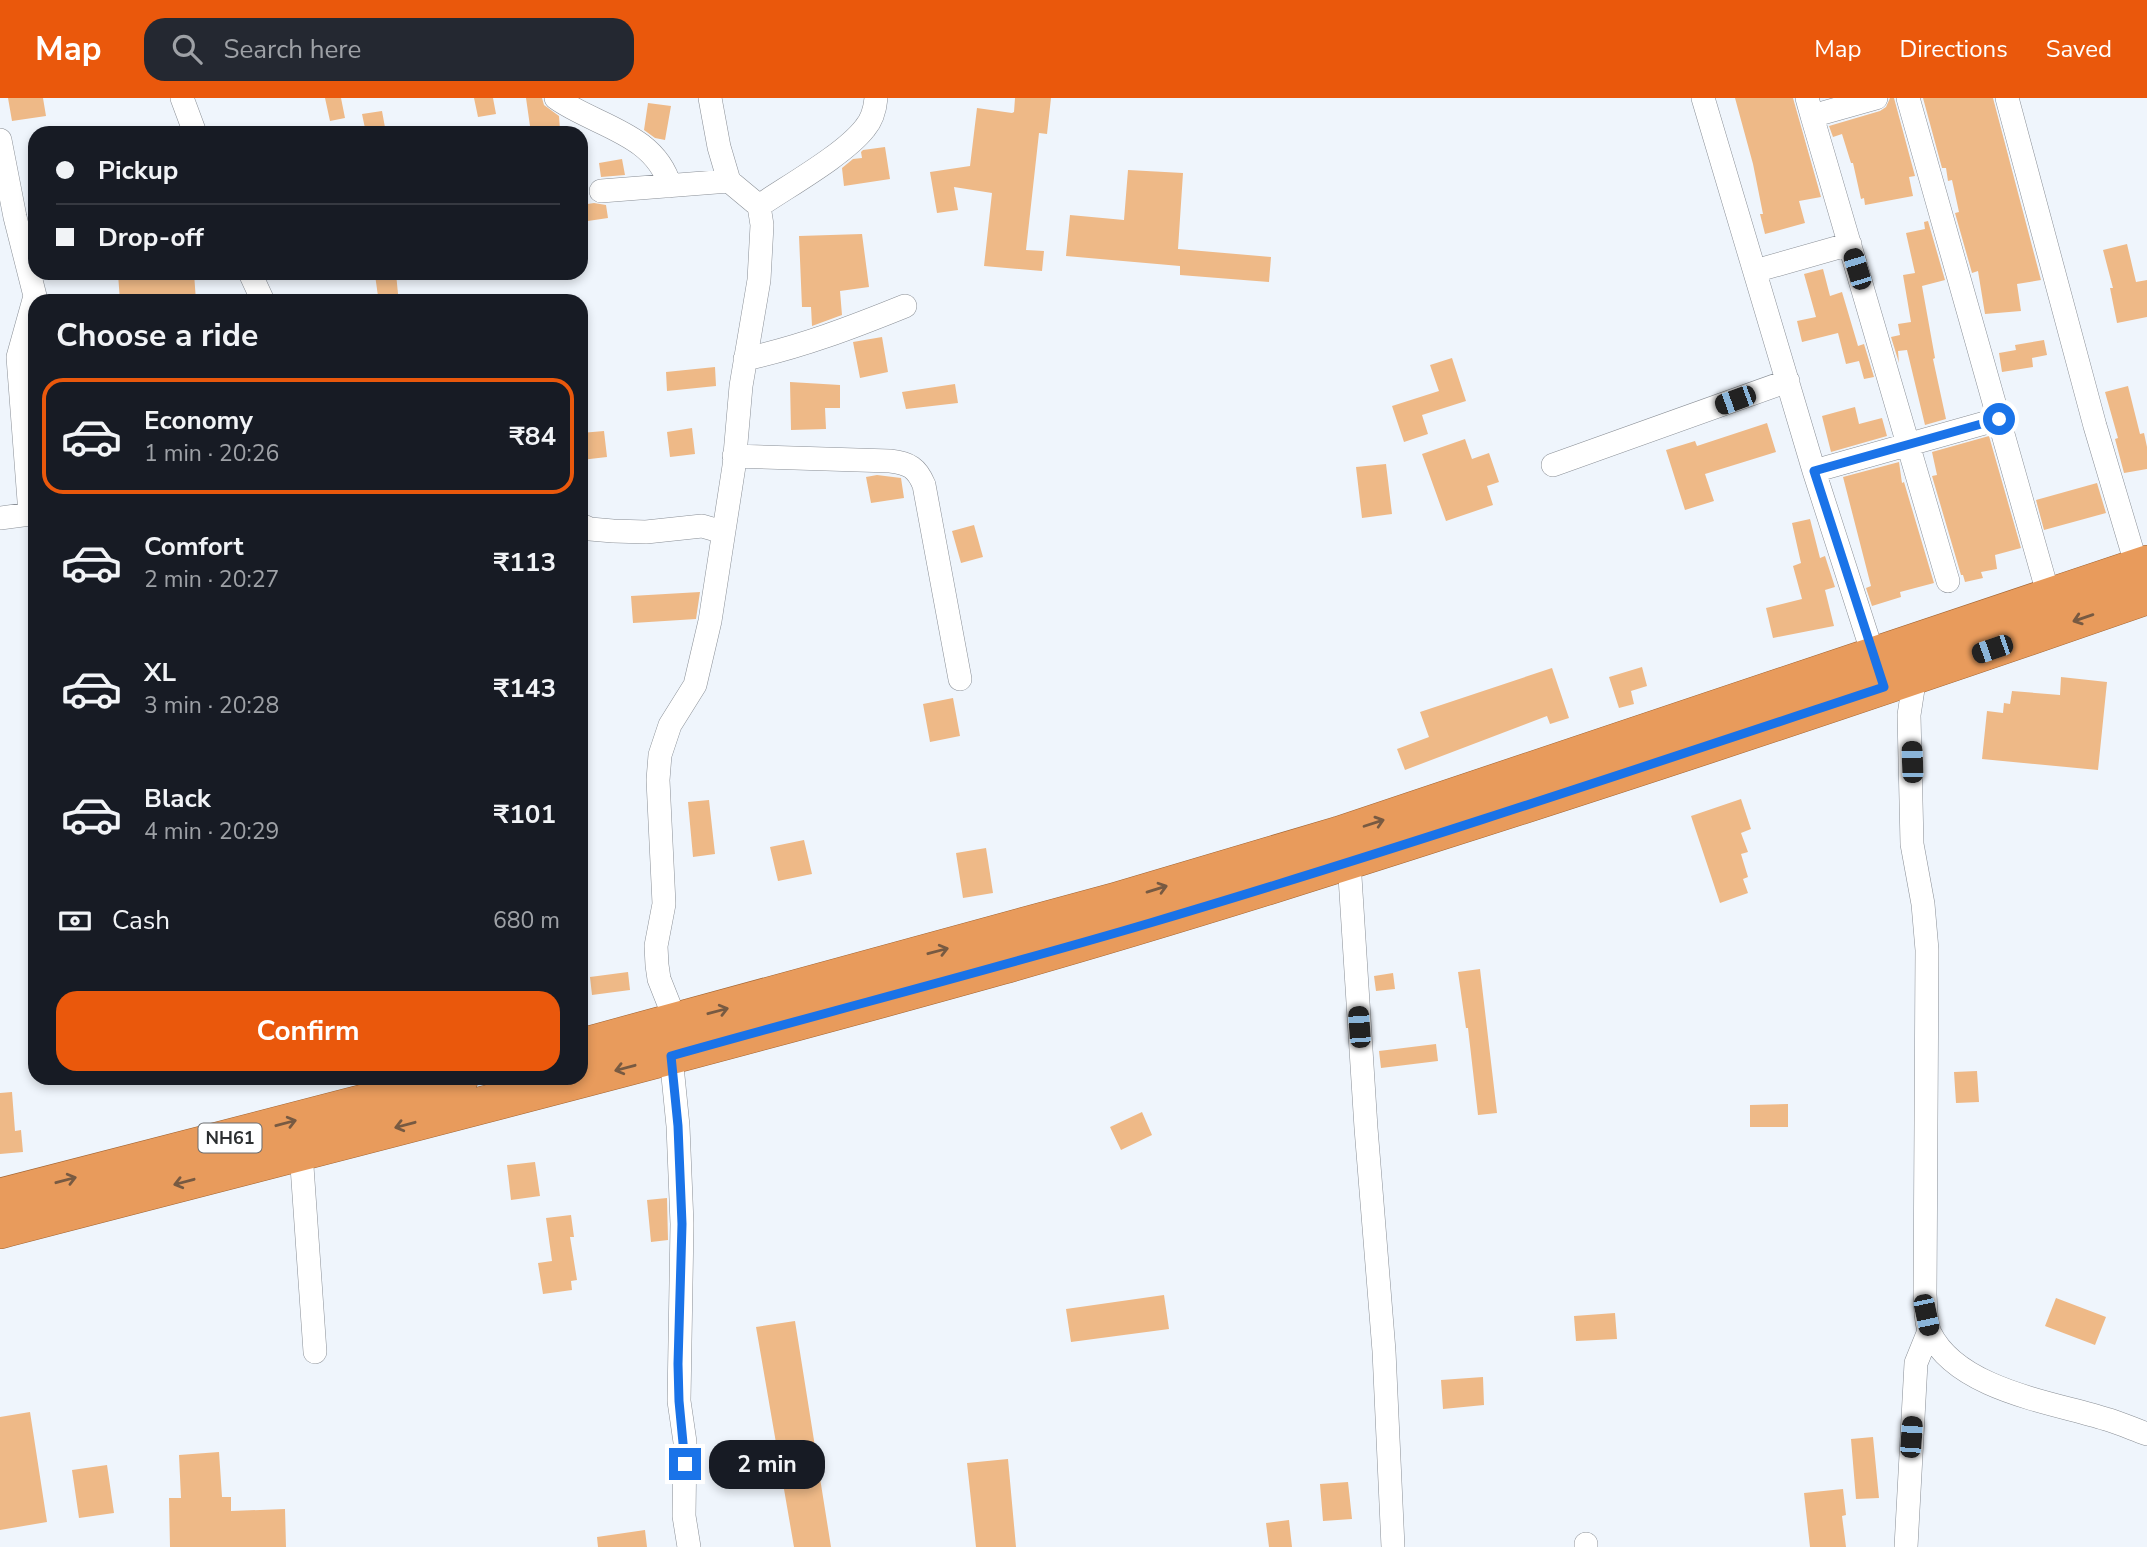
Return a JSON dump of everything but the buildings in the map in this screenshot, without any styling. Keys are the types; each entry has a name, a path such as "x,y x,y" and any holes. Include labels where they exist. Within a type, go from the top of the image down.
{"highway":[{"name":"NH61","path":"588,1069 678,1043 1090,909 1891,673 2049,597 2144,576"},
{"name":"NH61","path":"588,1047 678,1043 1002,966 1349,861 1891,673 2144,576"},
{"name":"NH61","path":"0,1197 372,1089 404,1085"},
{"name":"NH61","path":"0,1230 301,1152 533,1085"}],"street":[{"path":"182,98 192,126"},
{"path":"556,98 631,136 657,159 666,171 670,186"},
{"path":"690,1547 684,1516 685,1442 679,1401 682,1224 678,1043 657,965 656,946 664,904 658,780 664,738 695,685 710,621 745,359 759,280 762,225 759,206 729,181 719,147 710,98"},
{"path":"759,206 848,145 865,128 873,114 876,98"},
{"path":"1703,98 1814,471 1909,715 1912,844 1923,904 1927,950 1925,1295 1929,1331 1916,1363 1906,1547"},
{"path":"1875,98 1810,107 1948,581"},
{"path":"1908,98 2049,597"},
{"path":"2007,98 2095,426 2144,576"},
{"path":"0,140 28,266"},
{"path":"601,191 729,181"},
{"path":"1755,271 1850,243"},
{"path":"745,359 784,351 831,336 905,306"},
{"path":"28,323 18,357 28,488"},
{"path":"1553,465 1788,382"},
{"path":"1814,471 1999,419"},
{"path":"734,456 891,461 904,462 916,470 924,485 960,679"},
{"path":"0,518 28,514"},
{"path":"588,528 646,532 702,526 723,532"},
{"path":"1349,861 1384,1351 1393,1547"},
{"path":"301,1152 315,1352"},
{"path":"1929,1331 1949,1356 1973,1375 2009,1392 2147,1434"}],"route":[{"path":"685,1464 678,1364 682,1224 678,1126 671,1056 1153,922 1884,687 1814,471 1999,419"}]}
